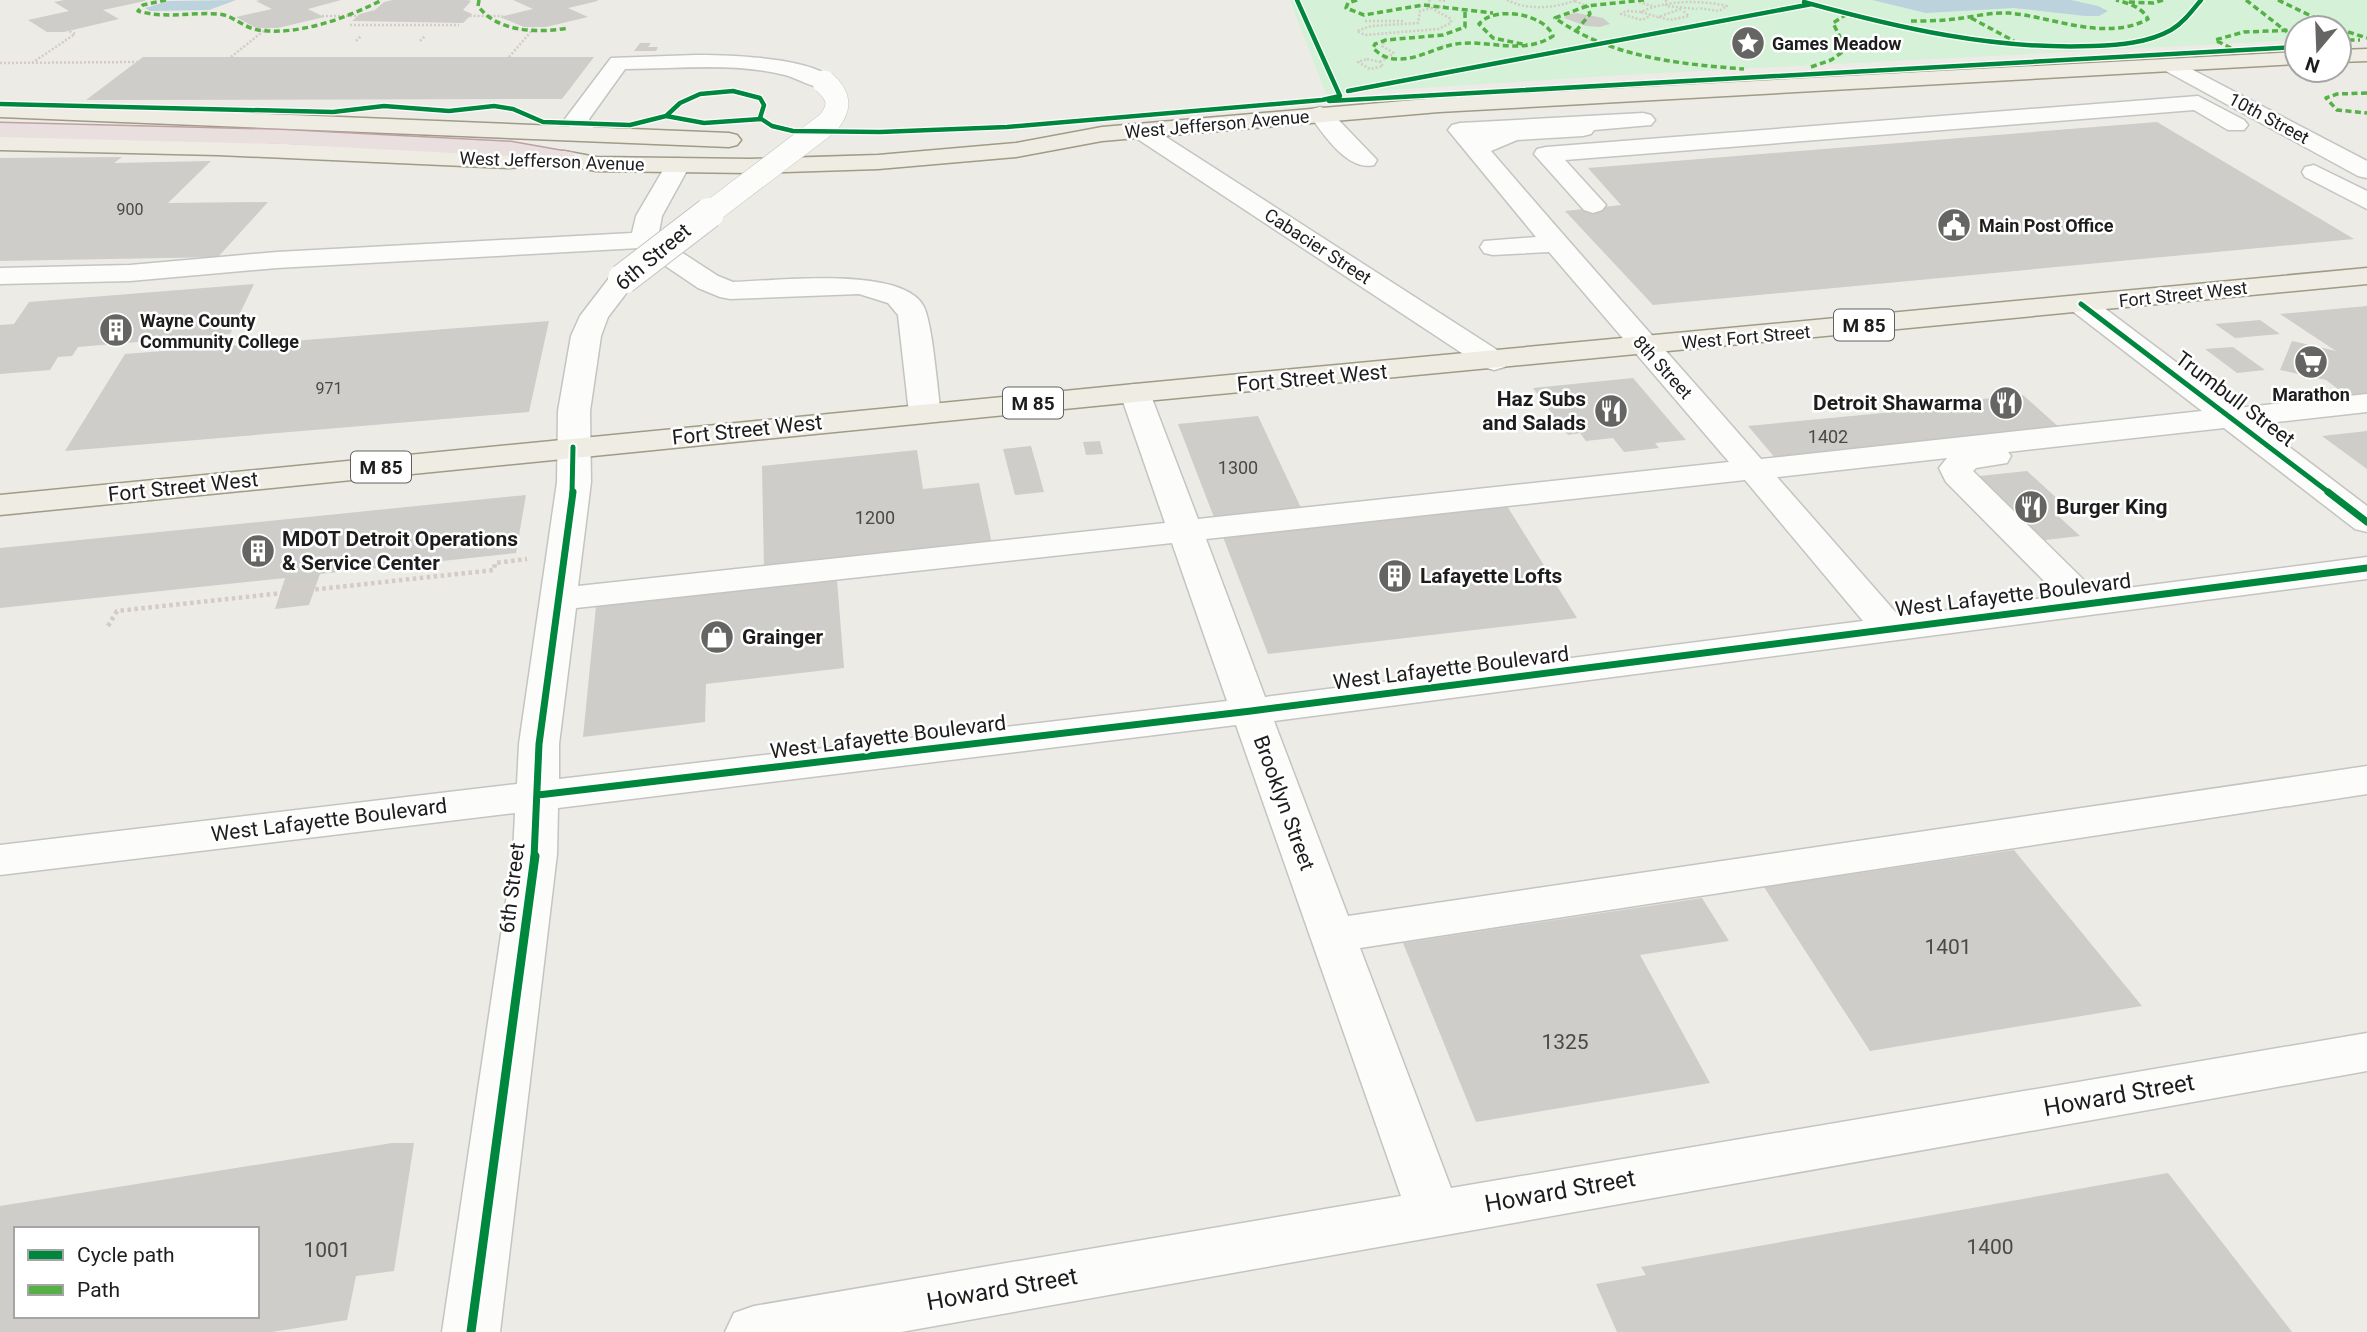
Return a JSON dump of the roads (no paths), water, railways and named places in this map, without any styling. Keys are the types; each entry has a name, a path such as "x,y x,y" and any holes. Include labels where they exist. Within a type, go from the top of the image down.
{"highway":[{"path":"0,130 269,136 511,149 564,158"}],"main road":[{"name":"West Jefferson Avenue","path":"0,110 796,140 1005,133 1102,134 1439,105 2283,59"},
{"name":"West Jefferson Avenue","path":"0,143 218,148 508,161 564,158 596,164 750,166 878,162 1016,150 1102,134"},
{"path":"625,164 681,159 806,156 827,149 828,145 796,140"},
{"name":"Fort Street West","path":"2081,304 2367,276"},
{"name":"West Fort Street","path":"1494,361 2081,304"},
{"name":"Fort Street West","path":"0,505 925,413 1494,361"}],"street":[{"name":"6th Street","path":"471,1332 535,854 539,744 574,482 574,411 586,336 594,316 623,279 828,123 840,100 838,94 824,82 803,73 768,66 619,63 577,119 584,134"},
{"path":"632,86 649,63"},
{"name":"10th Street","path":"2172,65 2367,171"},
{"path":"1593,205 1546,153 2198,103 2244,131 2298,154 2367,192"},
{"name":"8th Street","path":"1439,105 1619,318 1647,346 1889,628"},
{"path":"564,158 584,134 608,119 616,108"},
{"path":"1783,113 1819,113 1866,129"},
{"path":"1468,140 1513,133 1819,113"},
{"path":"1320,114 1347,145 1365,160"},
{"path":"1468,140 1660,119"},
{"name":"Cabacier Street","path":"1141,131 1494,361"},
{"name":"Cabacier Street","path":"1102,134 1452,365"},
{"path":"2338,155 2367,153"},
{"path":"2296,162 2367,201"},
{"path":"644,240 649,216 678,165"},
{"path":"0,276 130,273 277,260 644,240 708,282 730,291 850,285 876,289 898,297 909,306 912,315 925,413"},
{"path":"1493,247 1556,244"},
{"name":"Trumbull Street","path":"2081,304 2367,522"},
{"name":"Brooklyn Street","path":"1135,393 1434,1214"},
{"path":"558,598 2367,403"},
{"path":"2067,454 2045,451 1967,459 1955,468 1961,479 2088,604"},
{"name":"West Lafayette Boulevard","path":"0,860 1251,711 2367,568"},
{"path":"1332,934 2367,780"},
{"name":"Howard Street","path":"754,1332 2367,1052"}],"water":[{"path":"236,0 209,10 150,11 145,8 169,1"},
{"path":"1872,0 2071,0 2108,11 2099,16 2014,8 1926,13"}],"place":[{"name":"Games Meadow","path":"1748,43"},
{"name":"Main Post Office","path":"1954,225"},
{"name":"Wayne County Community College","path":"116,330"},
{"name":"Marathon","path":"2311,362"},
{"name":"Detroit Shawarma","path":"2006,403"},
{"name":"Haz Subs and Salads","path":"1611,411"},
{"name":"Burger King","path":"2031,507"},
{"name":"MDOT Detroit Operations & Service Center","path":"258,551"},
{"name":"Lafayette Lofts","path":"1395,576"},
{"name":"Grainger","path":"717,637"}]}
